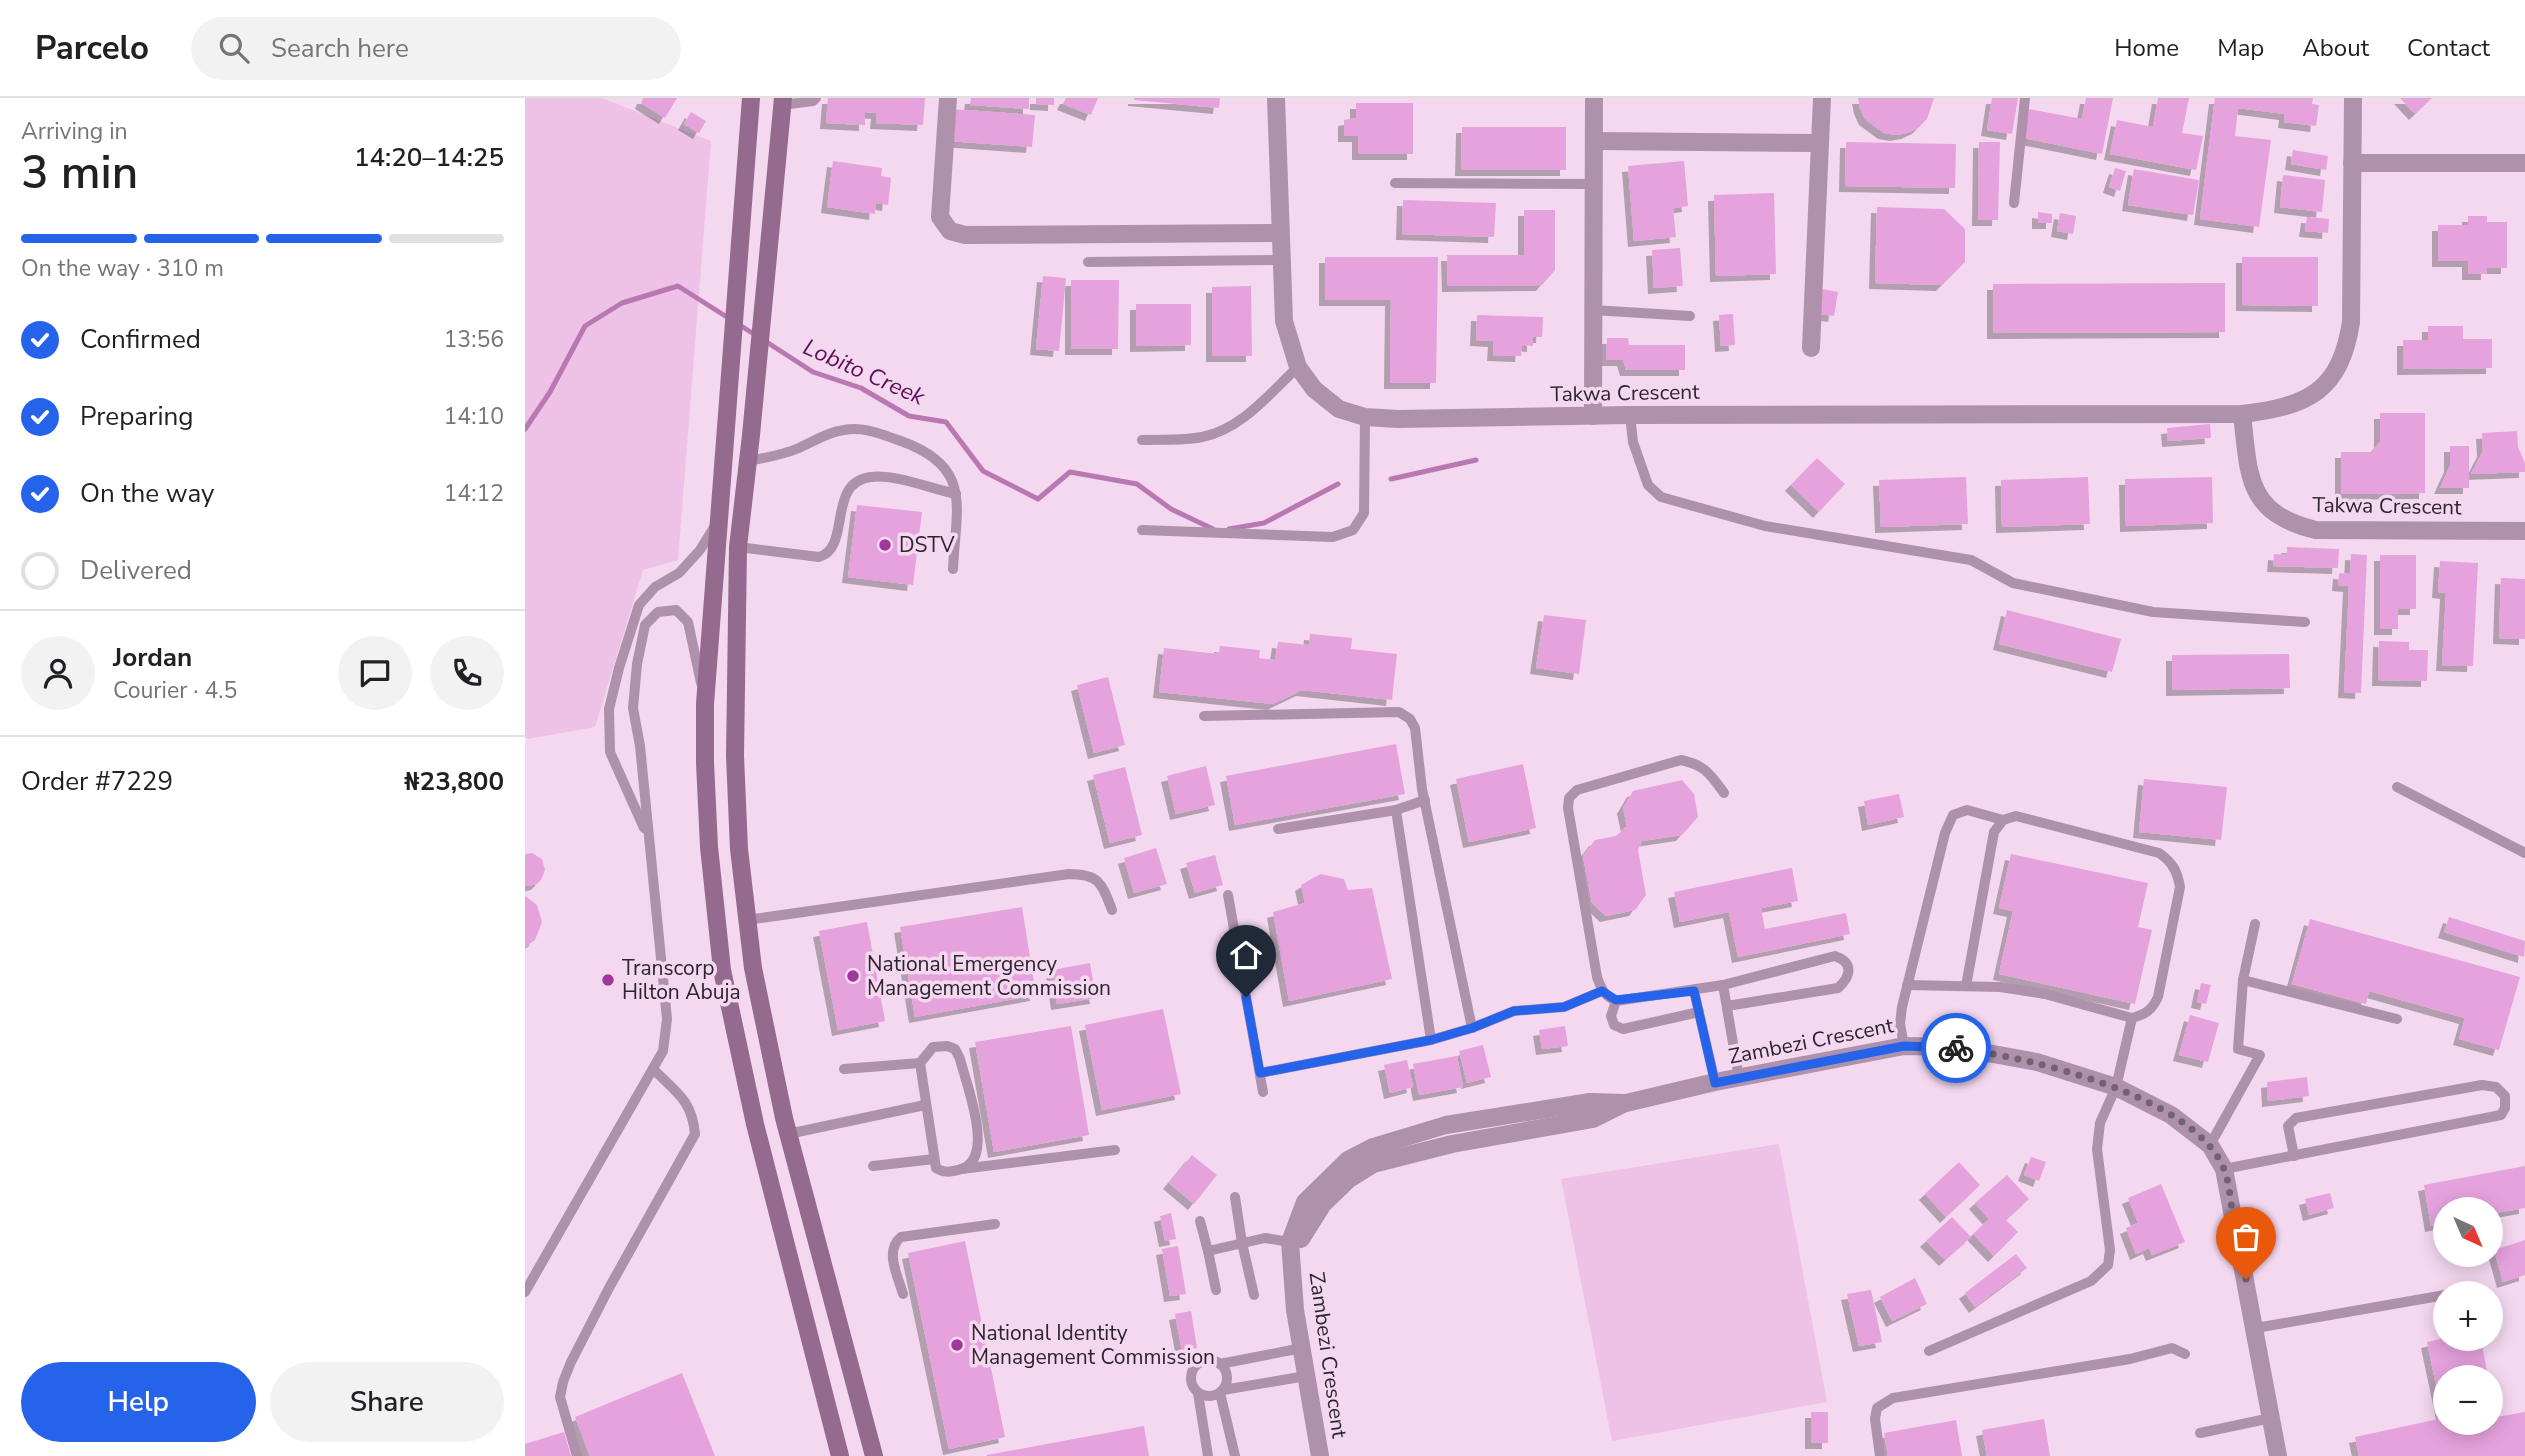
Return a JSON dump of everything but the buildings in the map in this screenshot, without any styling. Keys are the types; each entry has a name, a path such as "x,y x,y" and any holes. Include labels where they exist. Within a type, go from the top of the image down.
{"main road":[{"path":"751,98 705,704 709,847 722,970 755,1124 840,1456"},
{"path":"782,101 738,547 735,756 739,849 753,968 788,1134 874,1456"}],"street":[{"path":"948,98 940,217 950,231 965,234 1280,233"},
{"name":"Takwa Crescent","path":"1276,98 1284,321 1298,366 1314,389 1339,409 1365,418 2242,414 2276,410 2295,404 2314,395 2329,382 2340,365 2348,343 2351,322 2353,98"},
{"path":"1593,416 1594,98"},
{"path":"1811,348 1822,98"},
{"path":"1594,141 1820,143"},
{"path":"2352,163 2525,163"},
{"name":"Takwa Crescent","path":"2242,414 2249,474 2258,495 2274,513 2292,524 2316,530 2525,531"},
{"name":"Zambezi Crescent","path":"1319,1456 1302,1348 1291,1251 1305,1202 1348,1160 1373,1147 1446,1125 1590,1102 1626,1102 1904,1046 1954,1047 1997,1053 2037,1062 2116,1087 2171,1115 2210,1145 2224,1169 2278,1456"}],"lane":[{"path":"782,101 813,101 816,98"},
{"path":"2014,203 2025,98"},
{"path":"1395,183 1593,184"},
{"path":"1088,262 1281,260"},
{"path":"1593,310 1691,316"},
{"path":"1142,440 1201,438 1225,430 1246,416 1298,366"},
{"path":"1630,415 1633,442 1648,485 1661,496 1765,526 1971,561 2013,583 2153,612 2305,622"},
{"path":"1142,530 1333,537 1353,530 1364,513 1365,418"},
{"path":"747,461 776,457 845,429 864,429 915,446 937,459 951,475 956,494 953,569"},
{"path":"738,547 819,557 827,555 833,548 841,506 852,486 868,477 887,478 956,494"},
{"path":"648,837 610,752 609,709 639,605 655,587 679,573 700,550 718,521"},
{"path":"525,1292 663,1051 667,1019 640,747 633,708 637,664 645,625 658,612 676,610 688,622 705,704"},
{"path":"1204,716 1399,712 1410,719 1415,728 1419,774 1472,1028"},
{"path":"1724,793 1698,763 1681,760 1577,790 1569,799 1568,808 1597,976 1602,991 1616,1000 1694,991 1835,956 1844,959 1849,966 1850,973 1838,988 1727,1006"},
{"path":"2397,787 2525,853"},
{"path":"1278,829 1396,810 1425,800"},
{"path":"1396,810 1431,1040"},
{"path":"1904,1046 1900,1024 1907,985 1945,832 1953,814 1967,810 2003,820 2016,817 2159,853 2171,862 2177,873 2180,887 2158,997 2153,1008 2145,1015 2132,1018 2045,994 2000,987 1907,985"},
{"path":"1966,986 1994,832 2003,820"},
{"path":"747,920 1069,874 1085,874 1095,878 1103,887 1112,910"},
{"path":"1228,895 1263,1093"},
{"path":"2210,1145 2260,1055 2238,1049 2242,980 2255,924"},
{"path":"2242,980 2397,1019"},
{"path":"1723,985 1739,1078"},
{"path":"1260,1073 1431,1040 1472,1028 1514,1011 1564,1007 1602,991"},
{"path":"1694,991 1715,1083"},
{"path":"1616,1000 1611,1016 1614,1025 1623,1029 1699,1012"},
{"path":"1929,1351 2091,1281 2108,1265 2110,1250 2097,1149 2100,1123 2116,1087 2132,1018"},
{"path":"962,1170 975,1158 980,1138 960,1059 955,1049 933,1046 920,1063 936,1168 943,1172 962,1170 1115,1150"},
{"path":"844,1069 920,1063"},
{"path":"577,1456 560,1397 563,1382 609,1288 695,1134 693,1114 682,1098 653,1069"},
{"path":"2224,1169 2294,1156 2501,1115 2505,1108 2505,1096 2496,1087 2482,1085 2296,1118 2288,1126 2294,1156"},
{"path":"788,1134 925,1105"},
{"path":"873,1166 934,1159"},
{"path":"1235,1197 1254,1294"},
{"path":"1200,1221 1216,1290"},
{"path":"902,1294 891,1251 894,1243 901,1237 995,1224"},
{"path":"1208,1251 1265,1238 1291,1251"},
{"path":"2256,1328 2433,1297"},
{"path":"1207,1456 1198,1393 1191,1381 1195,1367 1207,1360 1220,1364 1302,1348"},
{"path":"1880,1456 1875,1419 1877,1408 1893,1398 2130,1360 2172,1348 2185,1354"},
{"path":"1220,1364 1227,1376 1222,1391 1235,1456"},
{"path":"1198,1393 1211,1396 1222,1391 1306,1376"},
{"path":"2200,1433 2271,1418"}],"shaded area":[{"path":"525,98 602,98 711,141 678,560 643,570 595,727 528,739 525,736"},
{"path":"1779,1144 1827,1402 1612,1441 1561,1179"}],"waterway":[{"name":"Lobito Creek","path":"525,429 550,392 585,326 622,303 678,286 730,319"},
{"name":"Lobito Creek","path":"738,324 757,336"},
{"name":"Lobito Creek","path":"765,341 813,372 861,388 909,416 946,422 983,471 1038,499 1070,472 1137,484 1171,509 1213,529"},
{"name":"Lobito Creek","path":"1391,479 1476,460"},
{"name":"Lobito Creek","path":"1229,529 1264,523 1338,484"}],"way so far":[{"path":"1956,1048 2037,1062 2116,1087 2171,1115 2210,1145 2224,1169 2246,1279"}],"place":[{"name":"DSTV","path":"885,545"},
{"name":"National Emergency Management Commission","path":"853,976"},
{"name":"Transcorp Hilton Abuja","path":"608,980"},
{"name":"National Identity Management Commission","path":"957,1345"}],"route":[{"path":"1246,997 1260,1073 1431,1040 1472,1028 1514,1011 1564,1007 1602,991 1616,1000 1694,991 1715,1083 1904,1046 1956,1048"}]}
